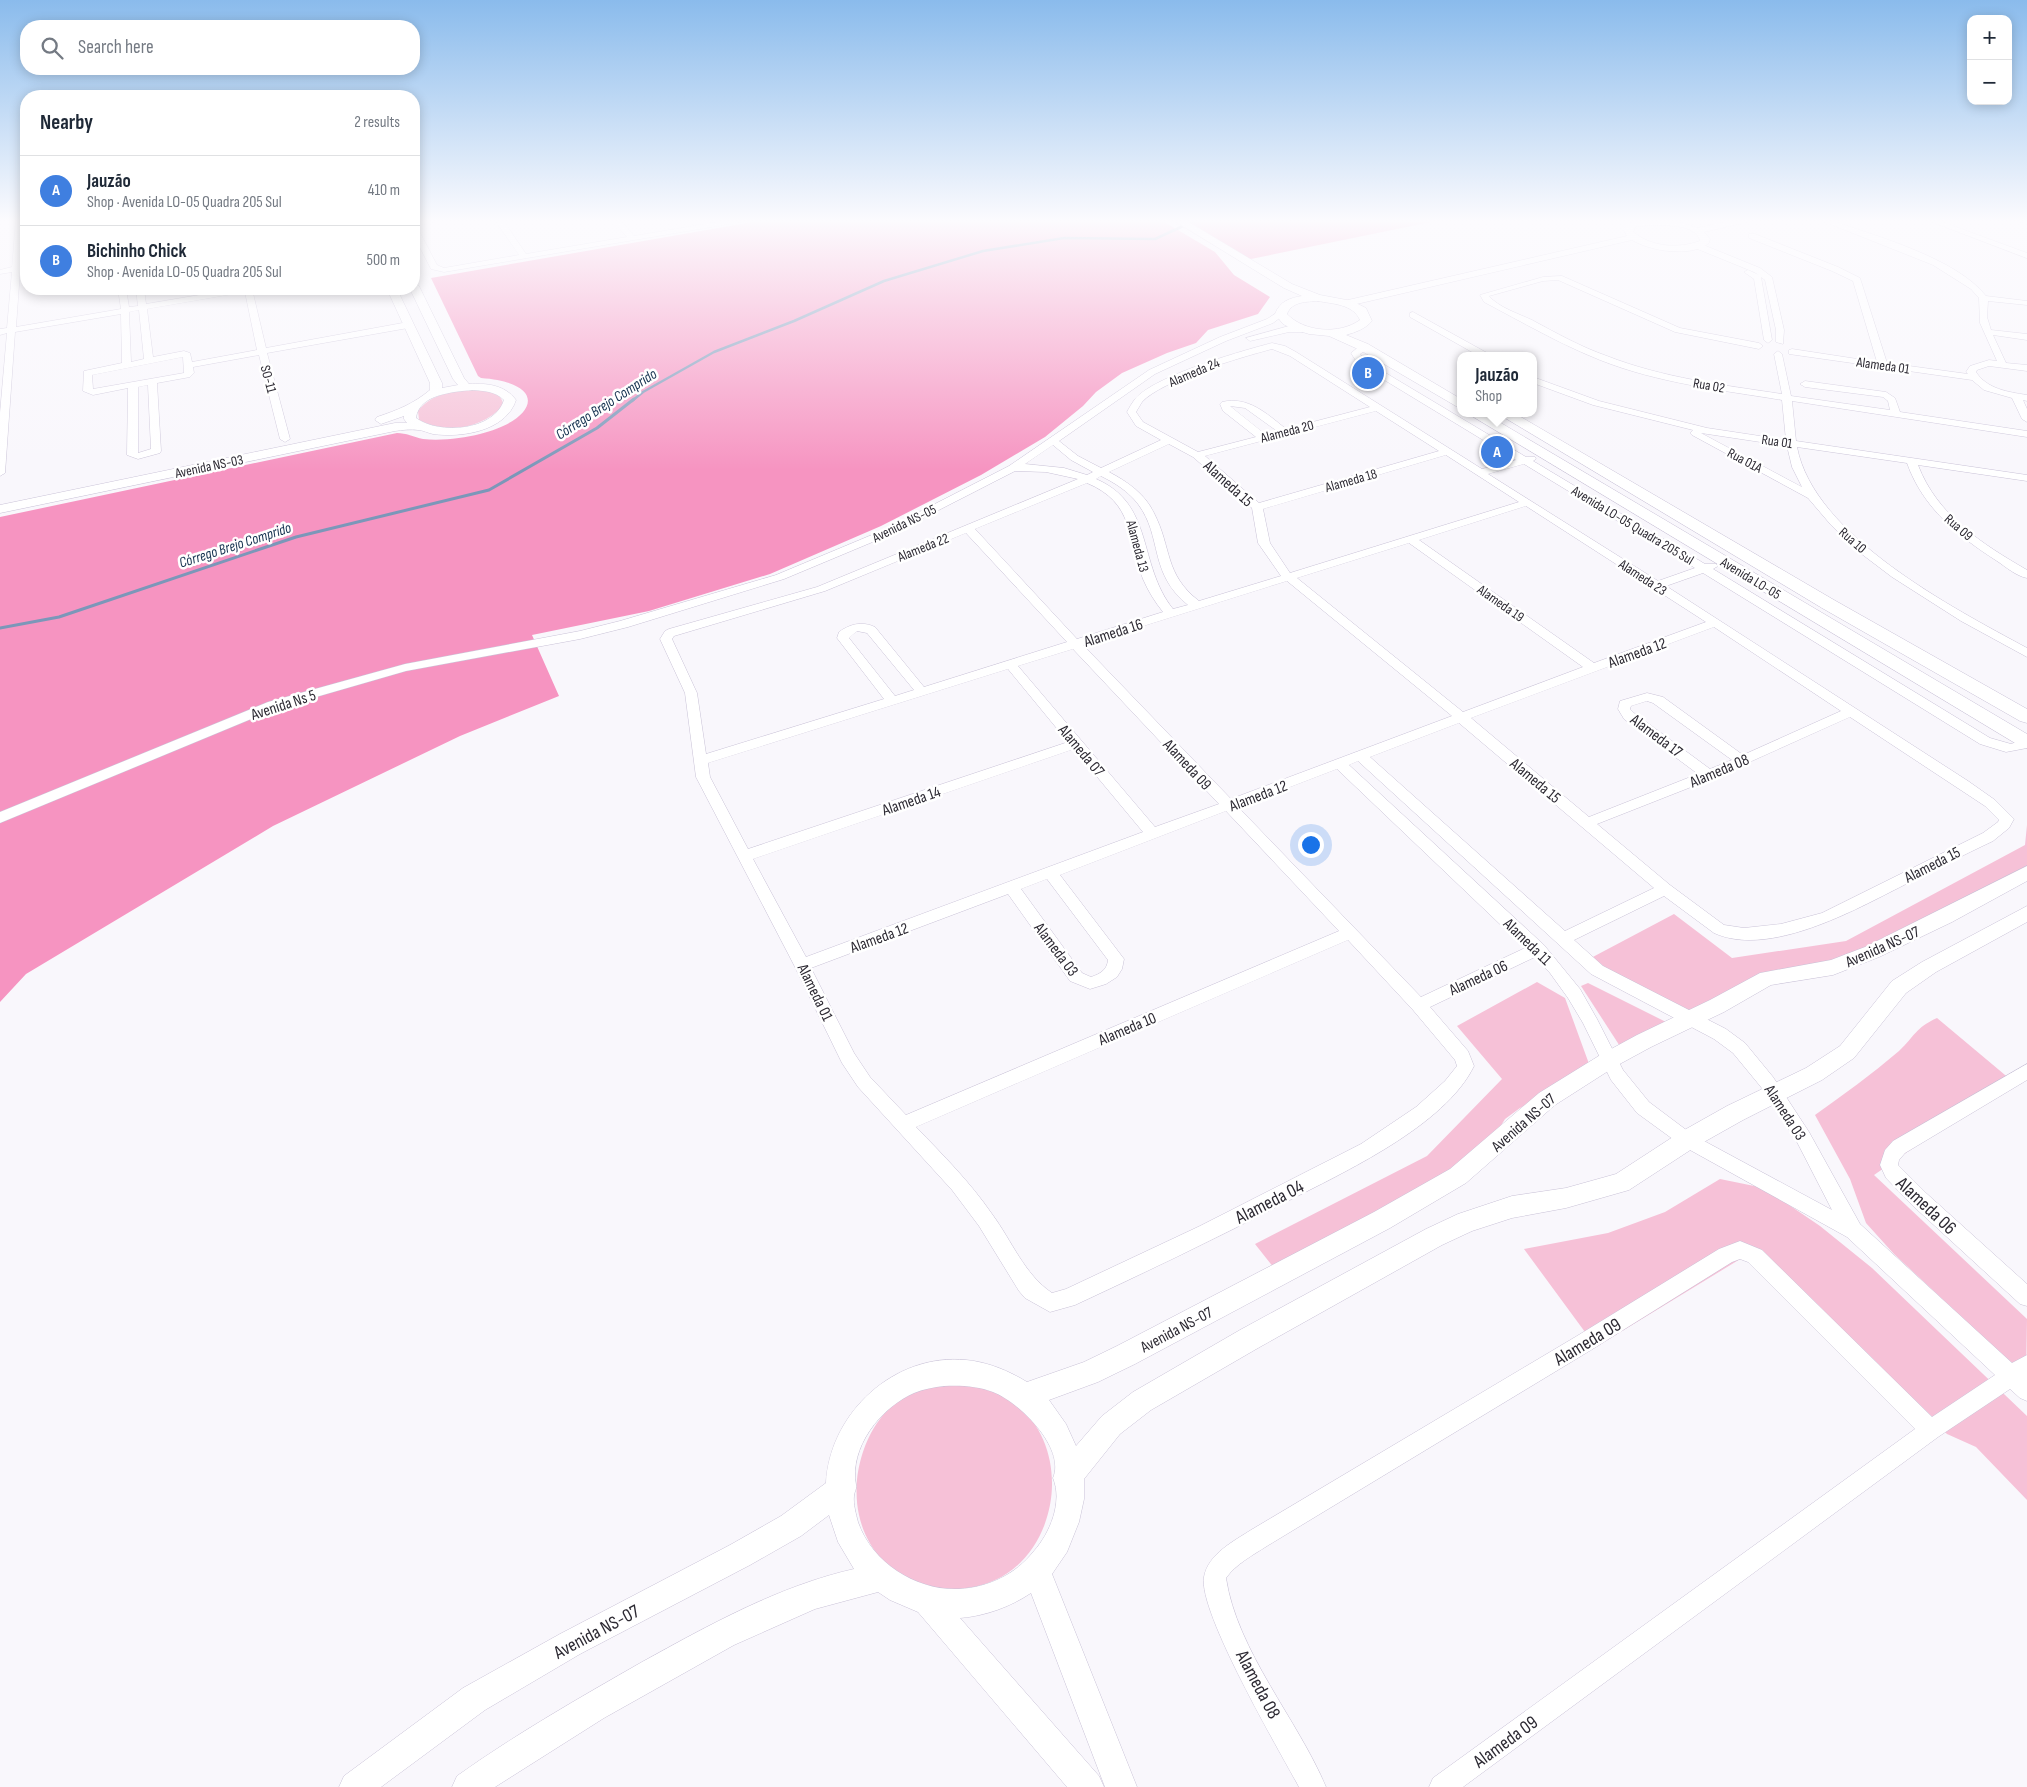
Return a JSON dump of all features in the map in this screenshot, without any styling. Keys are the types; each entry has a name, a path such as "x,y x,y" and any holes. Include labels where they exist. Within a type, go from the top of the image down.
{"main road":[{"path":"1283,303 1283,310 1292,324 1303,329 1331,333 1364,347 1457,403"},
{"path":"1283,310 1294,303"},
{"path":"1331,333 1358,328 1366,321 1362,311 1345,303"},
{"path":"1358,328 1417,364"},
{"name":"Avenida LO-05","path":"1481,417 2027,742"},
{"name":"Avenida LO-05","path":"1511,417 1835,608 2027,717"}],"street":[{"path":"0,473 2,397 16,303"},
{"path":"124,303 127,365"},
{"path":"0,325 13,326 151,303"},
{"path":"142,305 154,303"},
{"name":"SO-11","path":"252,303 261,349 285,439"},
{"path":"399,303 436,383 436,390 432,395"},
{"path":"422,303 458,379 466,387"},
{"path":"1362,311 1394,303"},
{"name":"Rua 02","path":"1494,303 1572,344 1623,365 1703,385 1787,396 2027,434"},
{"name":"Rua 02","path":"1617,303 1678,330 1759,346"},
{"path":"1763,303 1768,340"},
{"path":"1775,303 1780,330 1780,342"},
{"path":"1864,303 1882,362"},
{"path":"1983,303 1983,319 2002,363"},
{"path":"142,305 149,361"},
{"name":"Avenida NS-05","path":"580,635 671,611 780,577 890,531 1013,468 1054,442 1120,393 1152,372 1223,339 1270,321 1283,310"},
{"path":"1983,310 2002,337"},
{"path":"1413,315 1479,352"},
{"path":"188,363 407,322"},
{"path":"0,332 13,326"},
{"name":"Avenida NS-05","path":"1200,351 1274,332 1303,329"},
{"path":"1989,332 2002,337 2027,336"},
{"path":"1768,340 1780,342 1793,350 1778,354 1768,352 1759,346 1760,342 1768,340"},
{"name":"Alameda 23","path":"1272,346 1286,350 1657,586 1962,784 1990,803 2007,819"},
{"name":"Alameda 24","path":"1131,417 1130,413 1133,406 1174,379 1215,362 1272,346"},
{"name":"Avenida LO-05 Quadra 205 Sul","path":"1364,347 1355,353 1361,362 1705,569 1985,741 2007,750 2019,748 2027,742"},
{"name":"Alameda 01","path":"1793,350 1972,375"},
{"path":"184,354 186,354 188,363 187,375 92,392 88,390 87,373 184,354"},
{"name":"Rua 10","path":"1778,354 1787,396 1791,442 1797,467 1810,495 1821,509 1862,548 1983,629 2027,653"},
{"path":"2027,368 2014,361 1979,364 1973,368 1972,375 1992,389 2027,398"},
{"path":"133,384 132,455 137,456 156,451 152,381"},
{"name":"Rua 01","path":"1537,381 1596,402 1680,425 2027,478"},
{"path":"1804,384 1886,395 1892,400 1896,413"},
{"name":"Avenida NS-03","path":"0,498 395,417 411,410 419,402 432,395 466,387 484,387 503,392 510,400 508,408 495,420 472,428 445,431 418,426 395,427 0,509"},
{"path":"2016,396 2027,419"},
{"path":"1263,437 1226,409 1225,404 1244,403 1284,432"},
{"name":"Alameda 20","path":"1197,455 1377,408"},
{"path":"411,410 410,419 418,426"},
{"name":"Alameda 15","path":"1131,417 1139,424 1197,455 1257,508 1266,548 1288,576 1461,717 1665,889 1716,927 1728,933 1744,934 1781,930 1827,917 1988,837 2004,825 2007,819"},
{"name":"Rua 01A","path":"1680,425 1810,495"},
{"name":"Alameda 22","path":"669,634 821,588 970,529 1087,479 1169,440"},
{"name":"Alameda 13","path":"1054,442 1073,456 1103,471 1141,500 1149,511 1169,575 1178,589 1196,605"},
{"name":"Alameda 18","path":"1257,508 1446,452"},
{"path":"1479,473 1544,455"},
{"name":"Rua 09","path":"1911,460 1926,493 1943,513 1966,534 2027,575"},
{"name":"Alameda 13","path":"1013,468 1038,467 1066,472 1087,479 1112,493 1127,509 1131,517 1145,573 1152,589 1170,613"},
{"name":"Alameda 16","path":"700,761 1526,502"},
{"name":"Alameda 09","path":"970,529 1075,644 1228,806 1292,870 1418,1005 1462,1056 1466,1066"},
{"name":"Alameda 19","path":"1410,539 1593,668"},
{"path":"1657,586 1723,562"},
{"name":"Alameda 12","path":"802,965 1051,874 1461,717 1714,624"},
{"path":"892,701 844,638 843,634 861,627 871,630 922,692"},
{"name":"Alameda 01","path":"669,634 666,640 691,693 703,776 712,797 745,856 858,1075 969,1198 986,1220 1026,1284 1032,1291 1050,1303"},
{"name":"Avenida Ns 5","path":"0,818 273,706 406,668 580,635"},
{"name":"Alameda 07","path":"1011,665 1153,834"},
{"name":"Alameda 17","path":"1709,775 1629,716 1624,708 1625,704 1649,697 1658,700 1742,761"},
{"name":"Alameda 08","path":"1587,823 1709,775 1850,712"},
{"name":"Alameda 14","path":"745,856 1076,744"},
{"name":"Alameda 11","path":"1361,756 1452,840 1602,973 1691,1018"},
{"name":"Alameda 11","path":"1340,764 1538,949 1561,975 1577,998 1609,1060 1629,1093 1662,1125 1687,1140"},
{"path":"1431,848 1452,840"},
{"name":"Avenida NS-07","path":"1028,1395 1089,1373 1126,1355 1391,1215 1458,1176 1488,1152 1540,1104 1609,1060 1767,978 1833,967 1872,952 1945,917 2027,872"},
{"name":"Alameda 03","path":"1012,888 1076,977 1090,983 1110,975 1116,967 1116,959 1051,874"},
{"path":"1562,939 1665,889"},
{"path":"1067,1478 1111,1425 1142,1401 1249,1339 1434,1238 1466,1222 1512,1207 1566,1198 1621,1183 1640,1173 1687,1140 1774,1093 1814,1074 1847,1052 1899,987 1929,967 2027,913"},
{"name":"Alameda 10","path":"904,1124 1350,933"},
{"name":"Alameda 06","path":"1418,1005 1538,949"},
{"name":"Alameda 03","path":"1691,1018 1720,1034 1739,1048 1774,1093 1803,1137 1854,1231"},
{"name":"Alameda 04","path":"1050,1303 1068,1298 1191,1241 1352,1158 1408,1125 1422,1114 1461,1076 1466,1066"},
{"name":"Alameda 06","path":"2027,1072 1899,1147 1889,1161 1889,1167 1892,1172 1919,1200 2027,1297"},
{"name":"Alameda 03","path":"1687,1140 1854,1231 2019,1371 2027,1391"},
{"name":"Alameda 09","path":"1215,1578 1224,1564 1259,1538 1736,1251 1749,1252 1765,1265 1931,1430"},
{"path":"945,1370 974,1370 1002,1379 1028,1395 1048,1418 1058,1436 1067,1478 1066,1501 1062,1522 1053,1544 1036,1570 1016,1587 986,1602 955,1607 930,1605 900,1593 880,1578 863,1559 852,1536 845,1512 843,1487 849,1454 862,1424 882,1400 907,1382 926,1374 945,1370"},
{"name":"Alameda 09","path":"1442,1787 1931,1430 2019,1371"},
{"name":"Avenida NS-07","path":"355,1787 474,1699 570,1644 791,1526 843,1487"},
{"path":"1036,1570 1121,1787"},
{"path":"468,1787 549,1732 695,1650 804,1599 841,1586 880,1578"},
{"name":"Alameda 08","path":"1215,1578 1220,1602 1240,1651 1313,1787"},
{"path":"930,1605 1088,1787"}],"shaded area":[{"path":"443,303 1265,303 1258,314 1208,330 1196,343 1167,353 1122,373 1096,392 1083,406 1045,437 981,475 881,526 770,574 649,611 532,635 559,696 460,736 273,826 26,974 0,1002 0,517 397,433 430,440 460,438 480,434 499,428 514,420 524,411 528,403 526,394 518,387 503,381 478,376"},
{"path":"475,390 494,393 501,398 503,406 485,420 463,427 441,427 419,420 418,411 430,400 451,392"},
{"path":"2027,825 2027,877 1888,949 1775,978 1714,1007 1688,1010 1589,959 1674,914 1732,958 1846,941 2025,845"},
{"path":"1537,982 1565,998 1592,1072 1520,1108 1505,1119 1480,1159 1282,1278 1255,1244 1427,1156 1502,1079 1457,1026"},
{"path":"1588,983 1674,1026 1625,1054 1581,986"},
{"path":"1937,1018 2011,1080 1874,1175 2027,1319 2026,1377 1894,1254 1866,1223 1850,1179 1815,1115 1878,1068 1899,1051 1920,1029"},
{"path":"1720,1179 1764,1188 1820,1226 1872,1268 2027,1416 2027,1500 1976,1447 1947,1434 1755,1250 1596,1347 1524,1249 1608,1233 1665,1212"},
{"path":"976,1384 998,1392 1010,1399 1033,1421 1047,1449 1052,1479 1049,1509 1039,1537 1022,1561 997,1579 953,1591 938,1590 908,1579 898,1573 888,1566 873,1548 862,1527 859,1515 857,1496 858,1475 862,1455 870,1436 880,1418 894,1404 911,1393 930,1386"}],"waterway":[{"name":"Córrego Brejo Comprido","path":"632,401 643,392 714,352 834,303"},
{"name":"Córrego Brejo Comprido","path":"0,628 59,617 296,537 489,490 597,428 634,399"}],"place":[{"name":"Bichinho Chick","path":"1368,373"},
{"name":"Jauzão","path":"1497,452"}]}
